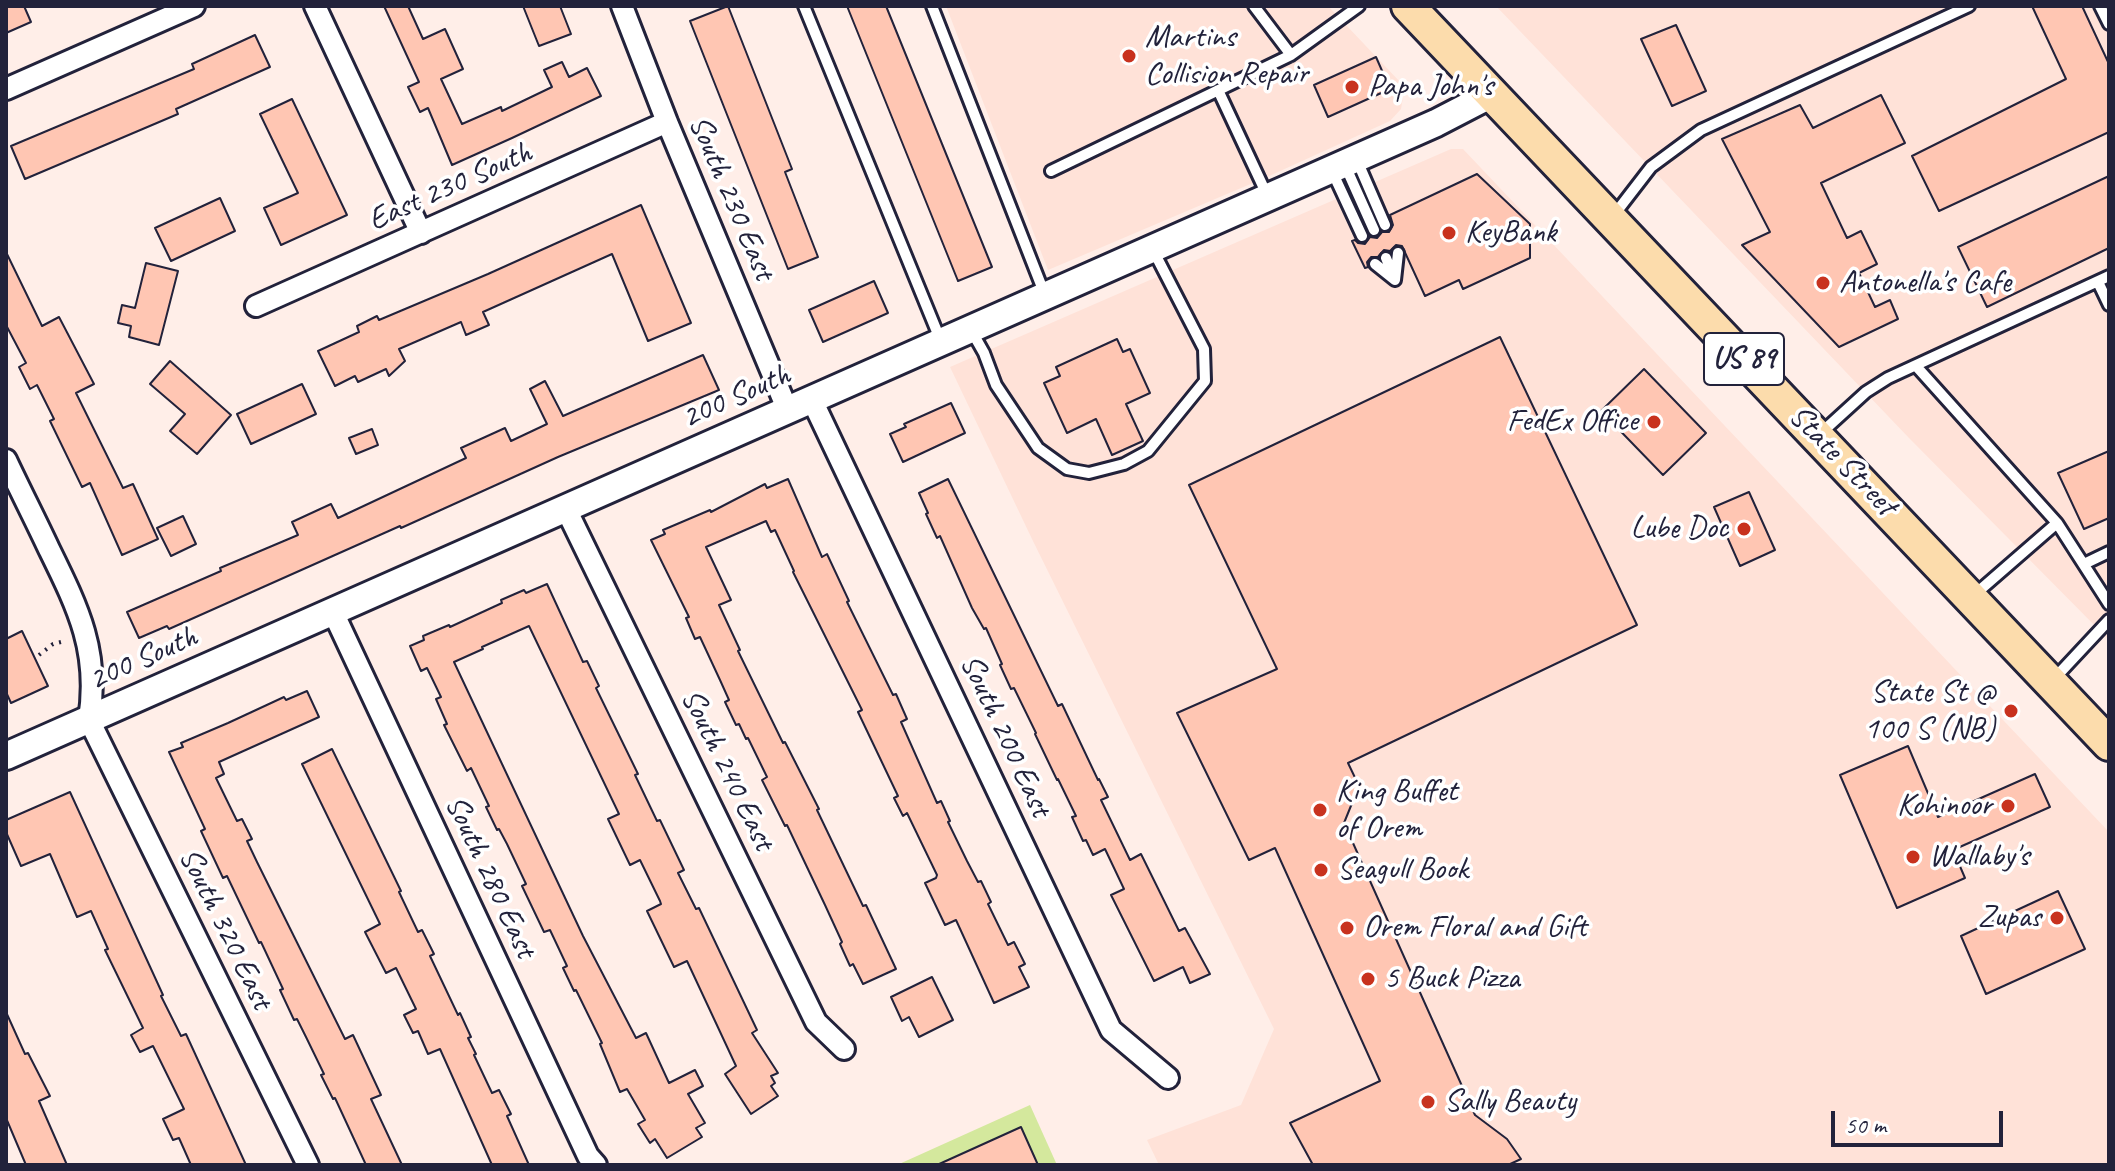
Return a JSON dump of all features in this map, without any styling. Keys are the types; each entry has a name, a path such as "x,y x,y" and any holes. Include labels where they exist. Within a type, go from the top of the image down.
{"main road":[{"name":"State Street","path":"1408,6 2109,744"}],"street":[{"path":"6,89 194,6"},
{"path":"315,6 421,233"},
{"name":"South 230 East","path":"622,6 788,411"},
{"name":"200 South","path":"6,756 1344,164 1490,95"},
{"name":"East 230 South","path":"256,306 667,122"},
{"name":"South 200 East","path":"812,400 1111,1030 1168,1078"},
{"path":"6,460 74,600 85,631 93,695 89,720"},
{"name":"South 240 East","path":"566,509 816,1022 844,1049"},
{"name":"South 280 East","path":"333,612 588,1156 596,1165"},
{"name":"South 320 East","path":"89,720 308,1165"}],"lane":[{"path":"804,6 941,341"},
{"path":"932,6 1045,295"},
{"path":"1254,6 1291,55"},
{"path":"1051,171 1291,55 1359,6"},
{"path":"1611,220 1651,167 1701,130 1969,6"},
{"path":"2100,6 2109,24"},
{"path":"1218,90 1268,197"},
{"path":"1344,164 1385,225"},
{"path":"1344,164 1374,230"},
{"path":"1344,164 1362,236"},
{"path":"970,328 996,385 1038,448 1067,469 1089,473 1124,464 1148,451 1205,381 1204,349 1152,249"},
{"path":"1395,280 1398,253"},
{"path":"1386,258 1395,280"},
{"path":"1375,264 1395,280"},
{"path":"1818,437 1866,392 1888,378 2109,276"},
{"path":"2098,282 2109,305"},
{"path":"1916,366 2057,523 2109,604"},
{"path":"1971,598 2057,523"},
{"path":"2084,564 2109,552"},
{"path":"2051,683 2109,620"}],"path":[{"path":"39,655 57,642 68,641"}],"shaded area":[{"path":"946,6 1328,6 1401,83 1404,92 1401,109 1390,121 1048,270"},
{"path":"1496,6 2109,6 2109,640 1909,438"},
{"path":"1451,149 1463,149 2109,832 2109,1165 1159,1165 1147,1140 1241,1105 1274,1029 950,367"}],"green space":[{"path":"1030,1105 1057,1165 897,1165"}],"building":[{"path":"6,6 24,6 31,22 6,33"},
{"path":"384,6 408,6 423,39 445,29 463,69 441,79 462,124 501,107 502,111 552,87 544,70 562,62 569,77 587,68 601,96 452,165 428,108 420,112 408,87 419,82"},
{"path":"523,6 560,6 571,34 539,46"},
{"path":"728,6 792,169 785,172 818,257 788,269 690,21"},
{"path":"847,6 886,6 992,267 958,281"},
{"path":"2032,6 2082,6 2109,64 2109,132 1939,211 1912,156 2066,79"},
{"path":"1676,25 1706,91 1672,106 1641,39"},
{"path":"255,35 270,67 176,109 178,114 25,179 11,146 194,69 192,64"},
{"name":"Papa John's","path":"1376,57 1390,89 1328,117 1314,85"},
{"path":"1881,95 1905,143 1821,183 1847,238 1861,231 1877,264 1859,273 1875,307 1890,300 1898,319 1839,347 1742,245 1770,232 1722,139 1800,105 1813,128"},
{"path":"292,99 347,215 281,245 264,208 298,193 260,114"},
{"name":"KeyBank","path":"1477,174 1530,224 1530,258 1463,289 1459,280 1425,296 1402,246 1396,245 1390,251 1384,250 1378,257 1371,257 1365,268 1352,241 1365,244 1370,237 1377,238 1382,232 1389,232 1393,225 1390,215"},
{"path":"2109,176 2109,248 1987,307 1958,247"},
{"path":"220,198 235,231 171,261 155,228"},
{"path":"641,205 691,323 648,341 612,254 483,312 489,325 466,335 461,322 399,349 405,361 389,376 386,369 358,382 355,376 335,386 318,351 359,332 357,326 377,316 379,320 488,274"},
{"path":"6,252 42,326 59,317 94,384 76,393 123,488 133,484 158,539 122,555 90,483 82,487 50,421 54,419 37,385 30,389 19,367 26,363 6,325"},
{"path":"146,263 178,271 159,345 129,337 131,326 118,323 122,305 135,308"},
{"path":"874,281 888,313 823,342 809,310"},
{"path":"1500,337 1637,625 1348,763 1359,786 1344,823 1475,1115 1507,1139 1521,1159 1508,1165 1313,1165 1290,1123 1380,1081 1275,848 1249,860 1177,713 1277,669 1189,485"},
{"path":"1117,339 1123,352 1130,349 1150,393 1126,404 1143,441 1112,455 1096,419 1067,433 1044,383 1060,376 1056,367"},
{"path":"703,355 719,390 558,457 169,629 167,626 139,638 127,612 298,535 292,522 331,504 338,518 466,458 461,448 505,428 511,441 547,424 530,389 545,381 563,416"},
{"path":"170,361 231,415 197,454 170,431 185,414 150,384"},
{"name":"FedEx Office","path":"1644,369 1706,433 1663,475 1601,411"},
{"path":"302,384 316,414 251,444 237,414"},
{"path":"951,403 965,433 903,462 890,434 906,427 904,424"},
{"path":"372,429 378,445 356,454 349,438"},
{"path":"2109,451 2109,518 2084,529 2058,473"},
{"path":"788,479 822,557 827,554 847,602 893,695 896,694 907,719 901,722 937,803 941,801 967,861 978,882 981,881 991,902 988,904 1008,945 1014,942 1025,964 1019,967 1029,987 994,1003 956,920 945,925 925,883 937,875 907,813 903,816 894,798 898,796 858,712 862,710 775,530 771,532 766,521 706,547 731,600 719,605 738,651 896,969 863,984 853,964 850,966 825,905 762,780 767,777 748,738 739,724 736,725 725,702 729,700 720,680 700,637 695,639 686,618 689,617 651,540 665,534 663,530 711,512 765,484 767,488"},
{"path":"948,479 1058,706 1062,704 1108,797 1101,800 1130,860 1141,854 1179,931 1185,928 1210,974 1190,983 1183,967 1154,981 1111,895 1124,889 1105,849 1093,855 1086,840 1083,841 1072,817 1076,816 1014,688 1011,689 986,628 972,608 940,536 937,538 926,514 919,493"},
{"name":"Lube Doc","path":"1749,492 1775,550 1740,566 1714,507"},
{"path":"183,516 196,544 171,556 157,528"},
{"path":"547,584 583,662 587,661 599,686 596,688 657,821 660,820 684,870 678,873 696,909 699,908 757,1030 752,1033 778,1073 771,1076 775,1083 771,1086 778,1096 751,1114 725,1074 736,1066 687,961 674,967 647,911 661,904 660,901 640,860 630,865 608,819 619,814 529,626 454,662 583,936 636,1038 646,1033 669,1083 695,1070 703,1086 688,1094 705,1123 696,1128 702,1137 667,1158 655,1139 650,1143 638,1124 645,1120 627,1089 620,1092 602,1043 563,968 567,966 550,930 544,932 522,886 526,884 486,807 489,806 471,768 467,771 444,725 447,724 436,699 441,697 427,668 421,671 410,646 424,640 423,636 502,603 501,600"},
{"path":"22,631 48,686 11,703 6,692 6,639"},
{"path":"307,691 319,717 219,762 224,774 216,778 237,821 242,819 252,839 247,841 345,1039 353,1035 381,1095 371,1099 402,1165 366,1165 321,1075 324,1074 306,1037 297,1019 294,1020 261,942 227,876 223,878 201,831 205,829 169,752 183,747 181,743 284,697 286,700"},
{"path":"1908,746 1938,817 2035,774 2050,807 1953,850 1965,878 1897,908 1840,775"},
{"path":"332,749 418,932 422,930 434,954 430,956 471,1037 468,1038 474,1055 492,1093 499,1090 511,1114 507,1116 529,1165 492,1165 440,1049 428,1054 418,1031 413,1033 404,1015 416,1009 396,968 386,973 365,932 380,924 302,764"},
{"path":"70,792 161,996 181,1036 186,1034 246,1165 191,1165 179,1138 173,1140 163,1119 184,1109 153,1046 140,1052 131,1035 143,1028 105,950 108,949 91,911 77,917 50,854 21,866 6,832 6,820"},
{"path":"2058,891 2085,949 1986,994 1961,936"},
{"path":"932,977 953,1020 919,1037 909,1017 902,1021 891,997"},
{"path":"6,1012 25,1054 28,1053 50,1096 39,1101 67,1165 26,1165 6,1118"},
{"path":"1021,1127 1038,1165 937,1165"}],"place":[{"name":"Martins Collision Repair","path":"1129,56"},
{"name":"Papa John's","path":"1352,87"},
{"name":"KeyBank","path":"1449,233"},
{"name":"Antonella's Cafe","path":"1823,283"},
{"name":"FedEx Office","path":"1654,422"},
{"name":"Lube Doc","path":"1744,529"},
{"name":"State St @ 100 S (NB)","path":"2011,711"},
{"name":"Kohinoor","path":"2008,806"},
{"name":"King Buffet of Orem","path":"1320,810"},
{"name":"Wallaby's","path":"1913,857"},
{"name":"Seagull Book","path":"1321,870"},
{"name":"Zupas","path":"2057,918"},
{"name":"Orem Floral and Gift","path":"1347,928"},
{"name":"5 Buck Pizza","path":"1368,979"},
{"name":"Sally Beauty","path":"1428,1102"}]}
